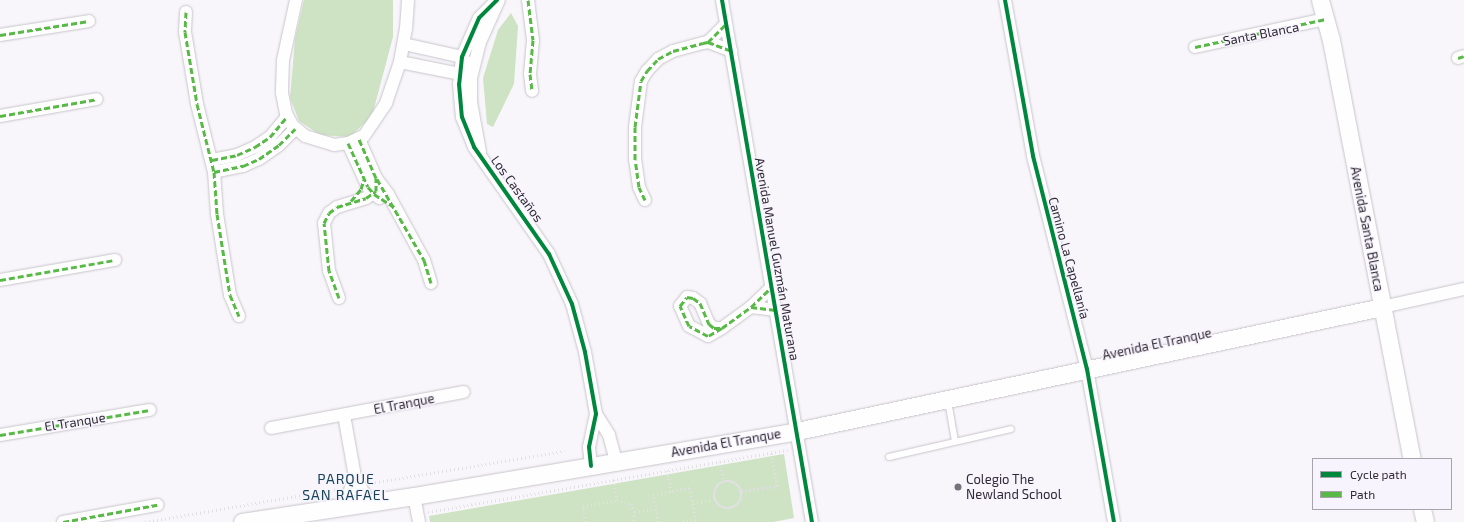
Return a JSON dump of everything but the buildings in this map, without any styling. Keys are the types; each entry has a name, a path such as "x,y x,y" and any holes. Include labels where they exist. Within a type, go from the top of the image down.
{"main road":[{"name":"Avenida Santa Blanca","path":"1320,0 1326,20 1412,458"},
{"name":"Avenida El Tranque","path":"242,522 414,496 796,431 1382,307"},
{"path":"1422,510 1425,522"}],"street":[{"path":"296,0 288,29 283,60 282,93 287,117 295,129 305,136 324,143 354,141 369,131 383,108 400,62 404,44 408,0"},
{"name":"Los Castaños","path":"498,0 479,18 462,57 460,74 462,117 469,138 490,172 540,239 566,287 579,328 596,414 609,435 616,462"},
{"name":"Los Castaños","path":"480,155 471,102 472,70 480,42 498,0"},
{"path":"528,0 532,34 530,74 532,91"},
{"name":"Avenida Manuel Guzmán Maturana","path":"722,0 812,522"},
{"name":"Camino La Capellanía","path":"1005,0 1033,156 1087,370 1114,522"},
{"path":"186,12 184,26 186,40 197,104 213,166 217,214 230,295 239,316"},
{"name":"Santa Blanca","path":"1195,47 1326,20"},
{"path":"0,35 89,21"},
{"path":"645,200 639,187 635,160 635,127 641,81 658,59 673,51 708,42 726,24"},
{"path":"708,42 731,51"},
{"path":"400,62 460,74 472,70 462,57 404,44"},
{"path":"0,116 97,99"},
{"path":"213,166 255,147 270,137 287,117"},
{"path":"213,166 243,166 259,159 295,129"},
{"path":"339,298 329,271 324,223 332,210 351,201 374,194 377,188 370,179 354,141"},
{"path":"351,201 370,179"},
{"path":"370,179 394,206 424,260 430,283"},
{"path":"374,194 394,206"},
{"path":"0,280 115,260"},
{"path":"722,328 751,307 772,287"},
{"name":"Avenida El Tranque","path":"1382,307 1464,289"},
{"path":"751,307 776,310"},
{"name":"El Tranque","path":"271,428 464,392"},
{"name":"El Tranque","path":"0,435 150,410"},
{"name":"Los Castaños","path":"591,466 589,447 596,414"},
{"path":"344,415 355,477 369,502"},
{"path":"344,506 355,477"},
{"path":"414,496 418,518"},
{"path":"63,522 157,505"}],"lane":[{"path":"947,399 956,441"},
{"path":"889,457 1011,429"}],"path":[{"path":"418,518 614,480 800,448"},
{"path":"742,491 777,486 771,453"},
{"path":"720,462 724,481"},
{"path":"667,471 672,492"},
{"path":"614,480 617,500"},
{"path":"713,499 724,509 734,508 741,501 742,491 737,484 724,481"},
{"path":"713,499 714,490 724,481"},
{"path":"658,522 653,495 690,488 696,520 683,522"},
{"path":"693,503 713,499"},
{"path":"585,522 583,506 617,500 631,504 635,512 633,522"},
{"path":"635,512 655,509"}],"green space":[{"path":"304,0 393,0 393,37 372,116 350,137 320,135 299,121 290,98 295,39"},
{"path":"511,13 518,26 514,84 493,127 487,124 483,78 498,30"},
{"path":"784,454 794,518 773,522 430,522 429,516"}],"marked path":[{"path":"528,0 533,40 530,74 532,91"},
{"path":"186,12 185,32 197,104 214,172 217,214 230,295 239,316"},
{"path":"1195,47 1326,19"},
{"path":"0,35 89,21"},
{"path":"708,42 726,24"},
{"path":"645,200 639,187 635,160 635,127 641,81 647,71 658,59 673,51 708,42 731,51"},
{"path":"1458,58 1464,56"},
{"path":"0,116 97,99"},
{"path":"212,160 237,155 255,147 270,137 287,117"},
{"path":"214,172 243,166 259,159 279,145 295,129"},
{"path":"339,298 329,271 324,223 329,213 337,207 366,198 376,191 376,178 359,139"},
{"path":"348,143 368,187 374,194 394,207"},
{"path":"351,201 361,189 364,179"},
{"path":"377,179 424,260 431,283"},
{"path":"0,280 115,260"},
{"path":"722,328 751,307 772,287"},
{"path":"687,297 693,298 700,303 709,324 714,328 722,328 708,336 689,326 680,306 687,297"},
{"path":"751,307 776,310"},
{"path":"0,435 150,410"},
{"path":"63,522 157,505"}],"cycle path":[{"path":"497,0 479,18 462,57 459,84 462,117 474,147 549,254 572,304 585,352 596,414 589,447 591,466"},
{"path":"722,0 812,522"},
{"path":"1005,0 1033,156 1087,369 1114,522"}],"place":[{"name":"Colegio The Newland School","path":"958,487"}],"district":[{"name":"PARQUE SAN RAFAEL","path":"346,488"}]}
